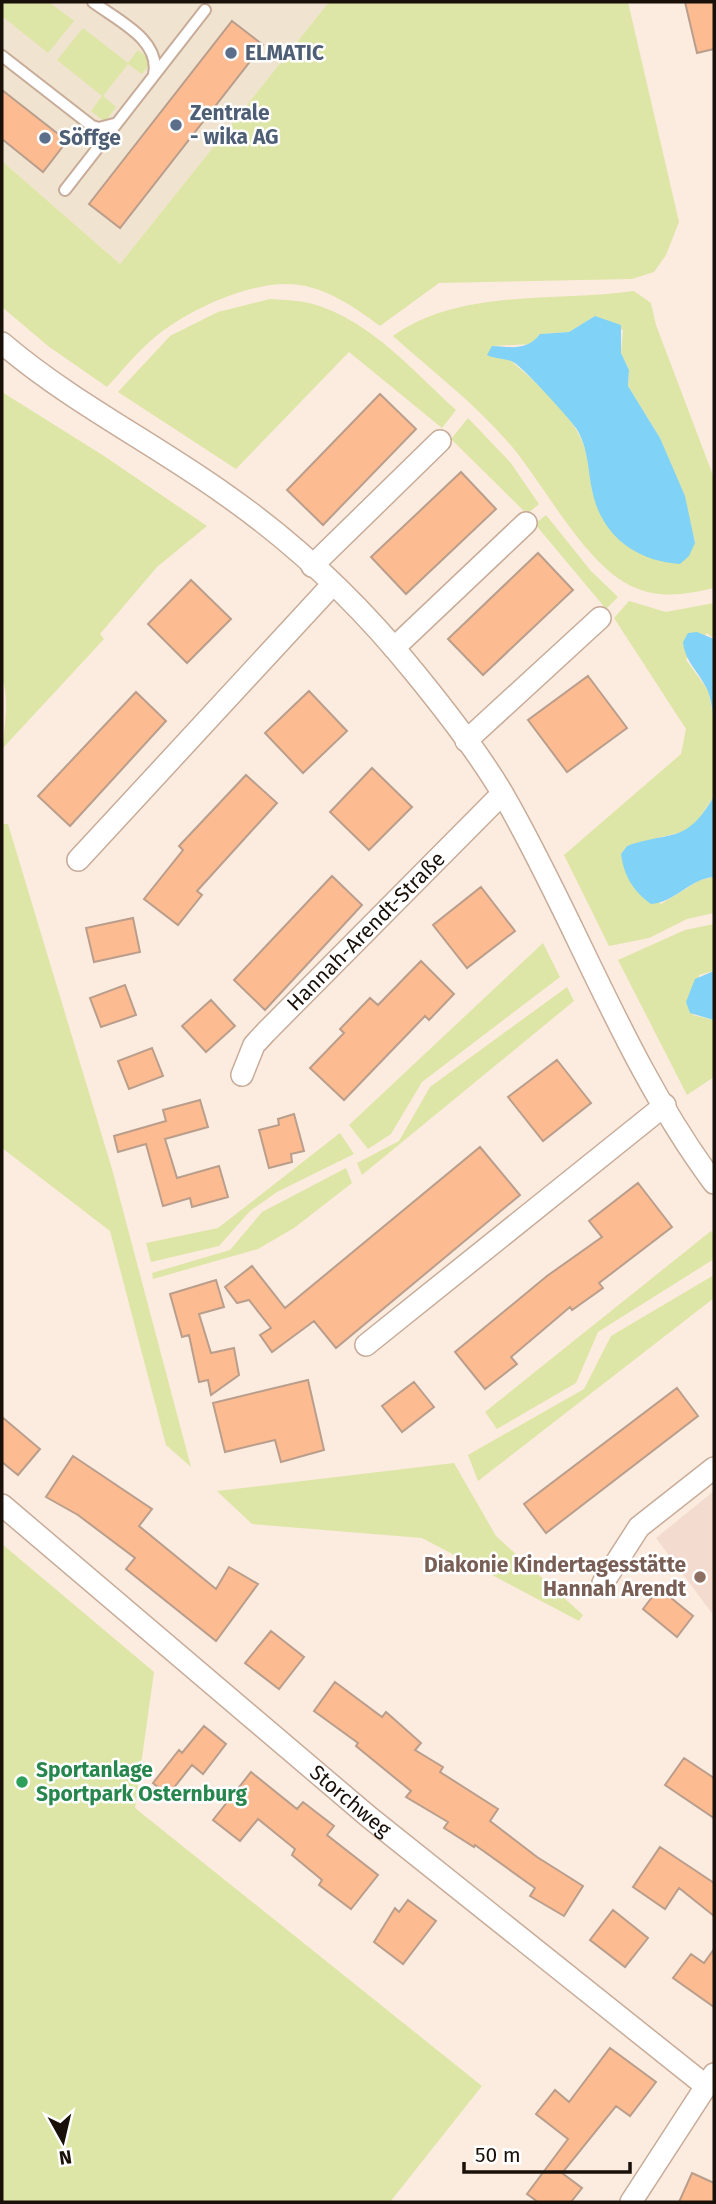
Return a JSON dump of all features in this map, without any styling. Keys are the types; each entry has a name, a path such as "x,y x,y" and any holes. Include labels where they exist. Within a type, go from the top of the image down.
{"street":[{"path":"2,343 82,402 226,495 333,584 394,648 466,741 502,794 622,1031 714,1183"},
{"path":"312,566 440,441"},
{"path":"394,648 526,523"},
{"path":"78,860 333,584"},
{"path":"466,741 600,618"},
{"name":"Hannah-Arendt-Straße","path":"242,1074 254,1045 502,794"},
{"path":"366,1345 665,1105"},
{"path":"603,1583 639,1527 714,1468"},
{"name":"Storchweg","path":"2,1504 369,1817 710,2080"},
{"path":"631,2202 710,2080"}],"lane":[{"path":"93,2 148,43 155,57 155,74"},
{"path":"65,190 205,10"},
{"path":"2,56 92,126 107,128 117,123"}],"shaded area":[{"path":"2,2 329,2 120,264 2,161"},
{"name":"Diakonie Kindertagesstätte Hannah Arendt","path":"714,1491 714,1616 656,1538"}],"green space":[{"path":"2,2 49,2 74,21 48,53 2,16"},
{"path":"329,2 628,2 679,222 666,255 654,272 632,279 439,283 380,326 352,306 311,287 282,284 263,286 204,306 169,326 142,348 107,387 48,346 2,307 2,161 120,264"},
{"path":"83,28 128,63 138,50 152,61 142,74 128,64 103,96 116,107 105,122 91,111 102,96 57,60"},
{"path":"634,291 651,303 656,325 714,478 714,588 685,594 665,594 636,588 618,578 583,544 521,458 494,427 393,336 448,310 478,304","holes":["595,316 623,330 621,353 629,370 628,386 660,438 684,496 695,543 593,495 584,446 569,419 531,378 492,346 532,344 540,334 569,332"]},
{"path":"270,299 313,304 354,322 390,349 456,410 442,428 349,352 236,469 118,392 170,336 218,312"},
{"path":"2,392 104,456 207,526 157,567 100,634 104,639 3,748 6,703 2,678"},
{"path":"468,418 510,462 539,504 527,514 451,439"},
{"path":"546,515 591,571 618,597 606,609 535,524"},
{"path":"629,601 666,612 714,603 714,639 707,633 686,660 708,690 711,704 714,720 714,796 697,822 685,831 627,846 621,854 661,904 700,880 714,877 714,913 687,919 649,938 609,946 564,855 681,754 686,729 614,618"},
{"path":"2,824 8,824 112,1169 191,1467 166,1445 110,1231 2,1148"},
{"path":"714,924 714,971 699,975 693,1015 714,1020 714,1077 687,1095 618,960 685,930"},
{"path":"543,943 560,977 422,1082 391,1134 368,1149 349,1125"},
{"path":"567,987 574,1001 362,1175 357,1163 399,1141 430,1087"},
{"path":"340,1133 354,1154 277,1192 250,1211 219,1246 151,1262 146,1243 218,1228"},
{"path":"346,1168 352,1183 294,1228 258,1249 153,1279 152,1273 230,1250 262,1212"},
{"path":"711,1231 714,1235 714,1259 598,1332 576,1383 497,1429 485,1412"},
{"path":"714,1275 714,1298 478,1481 468,1455 584,1389 611,1336"},
{"path":"454,1463 496,1536 583,1615 579,1621 422,1538 252,1524 217,1491"},
{"path":"2,1544 154,1672 135,1808 482,2086 390,2202 2,2202"}],"water":[{"path":"595,316 621,325 621,353 629,370 628,386 660,438 685,496 695,543 689,556 680,564 649,558 622,543 603,520 597,506 585,450 576,428 518,366 487,355 492,346 524,346 540,334 569,332"},
{"path":"697,632 714,639 714,720 708,691 684,649 683,642 688,633"},
{"path":"714,796 714,877 698,881 667,900 651,904 630,882 621,854 627,846 686,829 704,812"},
{"path":"714,971 714,1020 690,1013 686,1002 695,979"}],"building":[{"path":"685,2 714,2 714,49 697,53"},
{"name":"Zentrale - wika AG","path":"232,21 263,45 120,228 89,204"},
{"path":"2,90 67,141 43,172 2,139"},
{"path":"380,394 416,429 323,525 287,490"},
{"path":"461,472 496,509 406,594 371,557"},
{"path":"538,553 573,590 483,675 448,639"},
{"path":"191,580 231,619 187,663 148,624"},
{"path":"588,676 627,728 567,772 528,720"},
{"path":"309,691 347,731 303,773 265,733"},
{"path":"136,692 166,721 70,826 38,796"},
{"path":"372,768 412,807 369,850 330,812"},
{"path":"246,775 277,803 197,891 202,895 178,925 144,899 183,850 179,846"},
{"path":"332,876 362,905 265,1010 234,980"},
{"path":"481,887 515,931 467,968 433,925"},
{"path":"133,918 140,952 94,962 86,928"},
{"path":"421,961 454,994 429,1020 425,1016 344,1100 310,1068 344,1033 340,1029 370,998 378,1005"},
{"path":"125,985 136,1015 101,1027 90,998"},
{"path":"211,1000 235,1026 206,1052 182,1026"},
{"path":"152,1048 163,1076 129,1089 118,1061"},
{"path":"557,1060 591,1103 543,1141 508,1097"},
{"path":"200,1100 208,1127 165,1139 177,1178 219,1166 228,1197 192,1207 190,1198 163,1206 146,1144 118,1152 114,1136 166,1121 163,1110"},
{"path":"294,1114 304,1151 291,1154 292,1162 269,1168 259,1130 279,1125 278,1119"},
{"path":"480,1147 520,1195 336,1348 314,1321 272,1352 260,1335 271,1328 249,1300 237,1303 225,1287 252,1266 285,1308"},
{"path":"638,1183 672,1227 599,1283 603,1288 572,1310 570,1307 511,1357 517,1364 485,1389 455,1352 547,1276 602,1237 589,1221"},
{"path":"216,1280 224,1307 199,1314 211,1353 234,1348 239,1375 211,1395 208,1380 199,1382 189,1335 182,1337 170,1294"},
{"path":"308,1380 324,1450 281,1462 275,1440 225,1452 213,1403"},
{"path":"414,1382 434,1407 402,1432 382,1406"},
{"path":"677,1388 698,1416 546,1533 524,1504"},
{"path":"2,1417 40,1449 18,1475 2,1462"},
{"path":"73,1456 152,1509 139,1526 216,1589 229,1567 258,1584 216,1641 126,1569 135,1558 78,1515 46,1497"},
{"path":"659,1588 693,1616 677,1637 643,1609"},
{"path":"271,1631 304,1657 279,1689 245,1663"},
{"path":"335,1682 382,1717 386,1712 421,1743 415,1750 443,1767 440,1772 498,1809 490,1821 537,1857 583,1886 564,1916 530,1896 535,1888 475,1845 474,1847 444,1828 448,1822 406,1797 411,1791 356,1746 358,1743 314,1711"},
{"path":"204,1726 226,1744 203,1774 192,1765 168,1795 153,1783 179,1750 182,1753"},
{"path":"684,1758 714,1778 714,1818 665,1785"},
{"path":"251,1772 297,1809 303,1802 334,1826 327,1835 378,1875 351,1909 319,1885 322,1880 292,1855 295,1849 258,1819 240,1841 213,1820"},
{"path":"660,1847 714,1883 714,1916 679,1888 665,1909 633,1887"},
{"path":"408,1900 436,1921 403,1964 374,1942 395,1908 399,1912"},
{"path":"613,1910 648,1938 625,1967 590,1940"},
{"path":"714,1949 714,2007 673,1978 691,1954 704,1963"},
{"path":"610,2048 656,2082 630,2116 616,2106 562,2173 582,2188 571,2202 538,2202 527,2194 568,2139 536,2114 555,2090 569,2102"},
{"path":"692,2173 714,2183 714,2202 679,2202"}],"place":[{"name":"ELMATIC","path":"231,53"},
{"name":"Zentrale - wika AG","path":"176,125"},
{"name":"Söffge","path":"45,138"},
{"name":"Diakonie Kindertagesstätte Hannah Arendt","path":"700,1577"},
{"name":"Sportanlage Sportpark Osternburg","path":"22,1782"}]}
